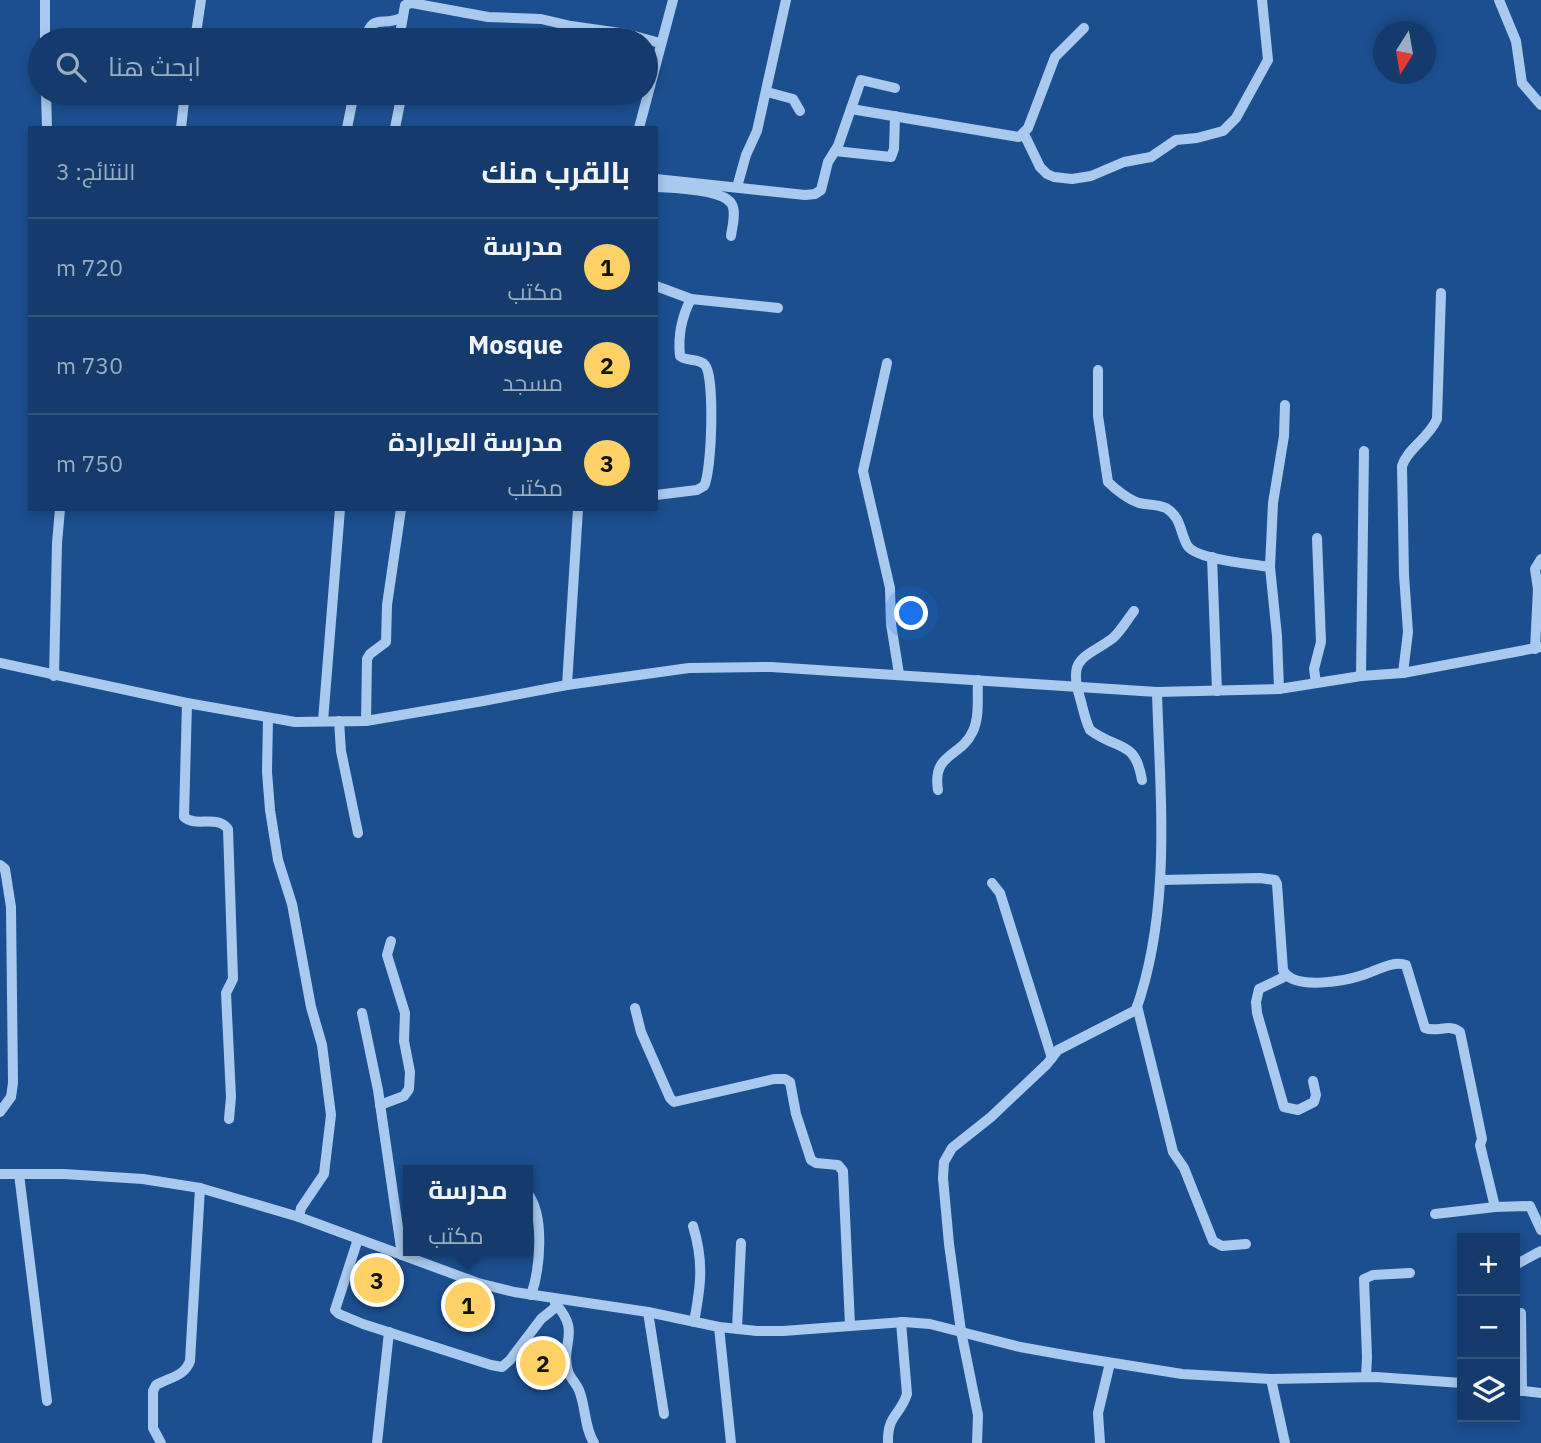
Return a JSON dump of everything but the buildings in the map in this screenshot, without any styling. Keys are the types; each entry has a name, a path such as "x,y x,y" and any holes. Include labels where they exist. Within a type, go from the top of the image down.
{"street":[{"path":"45,0 45,28"},
{"path":"197,28 201,0"},
{"path":"658,51 673,0"},
{"path":"737,187 757,131 786,0"},
{"path":"1024,134 1040,167 1047,174 1072,180 1091,176 1124,162 1151,157 1172,142 1223,131 1236,118 1269,57 1262,0"},
{"path":"1499,0 1516,41 1522,83 1541,105"},
{"path":"400,28 405,5 412,3 497,18 541,19 584,28"},
{"path":"368,28 375,22 397,21 401,18"},
{"path":"851,109 1019,137 1024,134 1055,57 1084,28"},
{"path":"658,179 805,195 818,193 862,80 895,88"},
{"path":"767,92 793,99 800,111"},
{"path":"46,105 47,126"},
{"path":"181,126 184,105"},
{"path":"348,126 352,105"},
{"path":"395,126 400,105"},
{"path":"639,126 645,105"},
{"path":"835,151 891,157 894,149 895,116"},
{"path":"658,187 703,191 726,199 733,208 731,236"},
{"path":"658,287 691,299 778,308"},
{"path":"1403,673 1408,632 1402,466 1406,456 1424,440 1437,419 1441,293"},
{"path":"658,495 697,490 704,486 710,469 711,409 708,371 700,362 685,360 680,356 678,344 685,312 691,299"},
{"path":"887,363 863,471 890,588 891,624 899,674"},
{"path":"1098,370 1098,416 1108,482 1136,502 1166,509 1179,523 1187,547 1194,552 1270,567"},
{"path":"1279,689 1278,636 1270,567 1273,502 1284,436 1285,405"},
{"path":"1361,676 1364,451"},
{"path":"54,676 60,511"},
{"path":"323,721 341,511"},
{"path":"366,720 368,659 370,654 386,642 387,605 401,511"},
{"path":"567,685 578,511"},
{"path":"1316,683 1314,669 1321,642 1317,538"},
{"path":"1212,557 1217,691"},
{"path":"0,663 187,703 295,722 366,720 567,685 689,668 771,667 1157,691 1279,689 1361,676 1403,673 1538,648 1538,589 1535,569 1541,559"},
{"path":"1133,611 1112,638 1080,659 1077,686 1090,730 1127,748 1135,755 1142,780"},
{"path":"938,790 936,778 941,762 961,747 974,729 978,680"},
{"path":"976,1443 978,1415 961,1331 949,1244 944,1161 952,1148 991,1117 1058,1050 1131,1014 1137,1006 1151,947 1160,880 1163,832 1157,691"},
{"path":"187,703 184,817 196,822 217,821 228,829 233,979 226,993 231,1097 229,1119"},
{"path":"268,718 267,772 272,823 278,860 292,904 313,1015 322,1045 331,1115 324,1174 305,1202 299,1217"},
{"path":"339,721 341,751 358,833"},
{"path":"0,865 5,869 11,907 13,1072 11,1097 0,1112"},
{"path":"1160,880 1275,880 1283,971 1286,976 1301,981 1323,983 1360,976 1396,964 1406,965 1425,1028 1435,1030 1452,1027 1460,1032 1482,1139 1480,1145 1495,1207"},
{"path":"992,883 1000,893 1052,1058"},
{"path":"380,1105 404,1096 410,1081 404,1041 405,1013 387,955 391,941"},
{"path":"1286,976 1259,989 1256,1002 1277,1089 1284,1107 1298,1110 1314,1102 1313,1081"},
{"path":"1137,1006 1173,1152 1188,1179 1206,1227 1213,1241 1222,1246 1246,1244"},
{"path":"635,1008 641,1032 674,1102 774,1079 790,1082 796,1114 811,1160 838,1165 842,1171 850,1325"},
{"path":"0,1174 130,1178 200,1188 299,1217 402,1255 380,1105 362,1013"},
{"path":"19,1174 47,1401"},
{"path":"160,1443 153,1428 153,1391 156,1385 179,1376 187,1369 190,1361 200,1188"},
{"path":"531,1295 538,1268 538,1233 533,1201"},
{"path":"1435,1214 1530,1206 1541,1230"},
{"path":"693,1226 701,1251 701,1275 694,1322"},
{"path":"358,1239 335,1310 345,1318 491,1366 502,1367 516,1353 553,1302"},
{"path":"737,1329 741,1243"},
{"path":"1520,1262 1541,1251"},
{"path":"405,1256 478,1283 553,1302 648,1312 719,1327 783,1331 901,1322 930,1324 1020,1346 1182,1374 1271,1379 1366,1377 1457,1380"},
{"path":"1366,1377 1364,1279 1373,1275 1410,1273"},
{"path":"553,1302 567,1320 570,1329 568,1370 578,1388 589,1436 594,1443"},
{"path":"648,1312 664,1414"},
{"path":"1519,1359 1521,1313"},
{"path":"888,1443 890,1420 904,1405 907,1394 901,1322"},
{"path":"719,1327 731,1443"},
{"path":"377,1443 389,1332"},
{"path":"1100,1443 1098,1413 1110,1363"},
{"path":"1271,1379 1285,1443"},
{"path":"1520,1391 1541,1393"}],"place":[{"name":"مدرسة العراردة","path":"377,1280"},
{"name":"مدرسة","path":"468,1305"},
{"name":"Mosque","path":"543,1363"}]}
